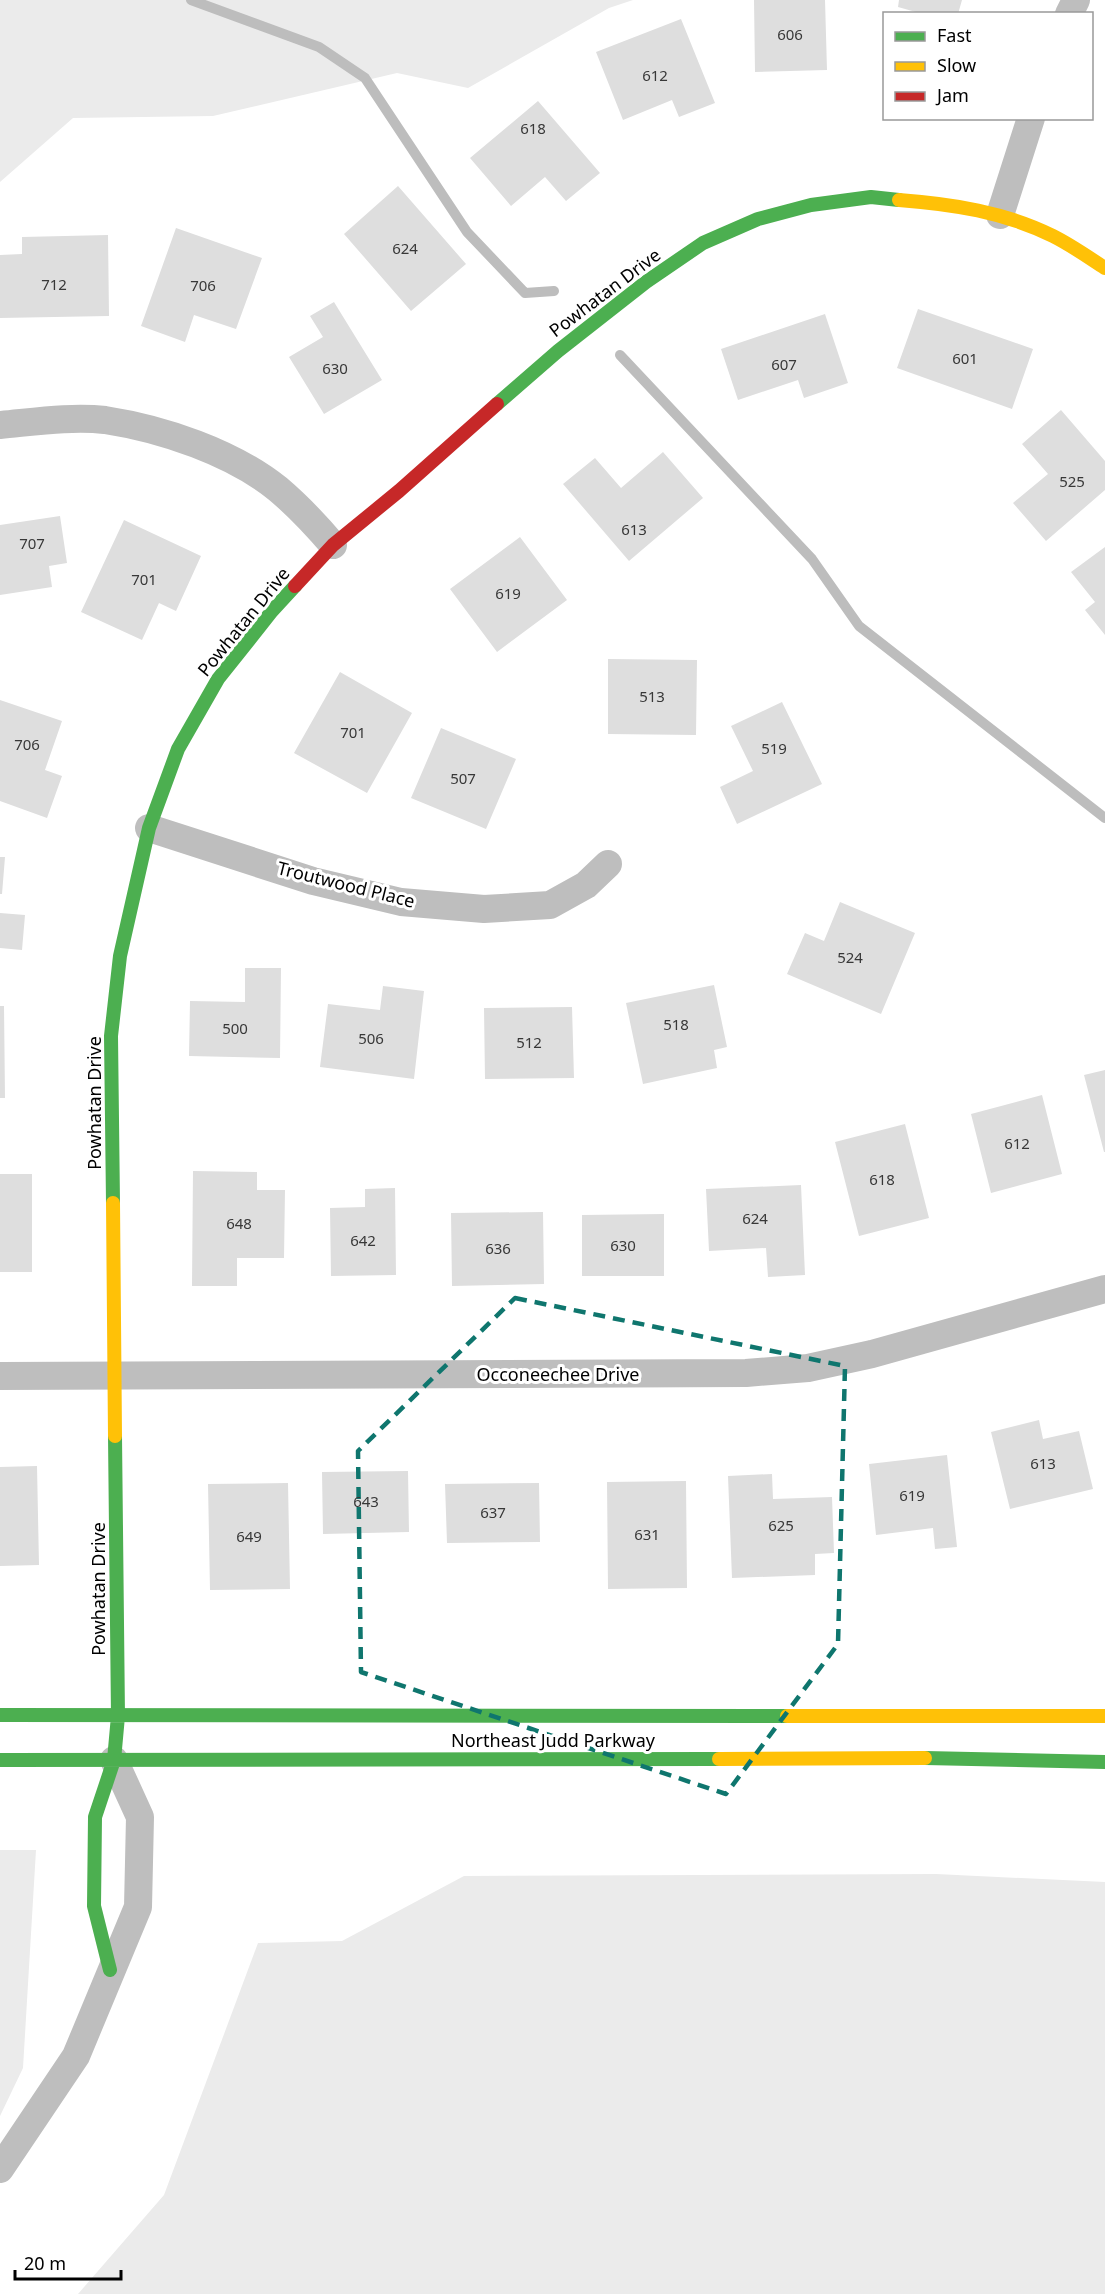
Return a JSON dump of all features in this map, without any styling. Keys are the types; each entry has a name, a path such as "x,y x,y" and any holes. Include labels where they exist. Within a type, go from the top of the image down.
{"main road":[{"name":"Powhatan Drive","path":"110,1970 94,1906 94,1817 114,1760 117,1716 116,1377 111,1036 120,956 149,828 178,749 218,679 272,611 333,545 399,491 558,351 645,282 704,243 758,219 811,205 871,197 936,203 1000,214 1053,236 1105,268"},
{"name":"Northeast Judd Parkway","path":"0,1715 1105,1716"},
{"name":"Northeast Judd Parkway","path":"0,1760 989,1758 1105,1762"}],"street":[{"path":"1000,214 1030,120"},
{"path":"0,425 50,420 104,420 174,435 254,472 308,517 333,545"},
{"name":"Troutwood Place","path":"149,828 324,883 401,902 484,909 550,905 586,885 608,864"},
{"name":"Occoneechee Drive","path":"0,1376 746,1373 808,1368 872,1354 1105,1289"},
{"path":"0,2169 76,2056 138,1907 140,1816 114,1760"}],"highlighted area":[{"path":"515,1298 845,1366 838,1644 726,1794 361,1672 358,1451"}],"shaded area":[{"path":"0,0 633,0 609,8 468,88 397,73 213,116 73,118 0,182"},
{"path":"0,1850 36,1850 23,2068 0,2116"},
{"path":"936,1874 1105,1882 1105,2294 78,2294 164,2195 258,1943 342,1941 464,1876"}],"building":[{"path":"754,0 825,0 827,70 755,72"},
{"path":"899,0 962,0 959,12 916,12 898,7"},
{"path":"681,19 715,103 679,117 672,100 623,120 596,52"},
{"path":"538,101 600,173 566,201 545,177 511,206 470,158"},
{"path":"398,186 466,264 411,311 344,234"},
{"path":"176,228 262,258 236,329 194,315 185,342 141,326"},
{"path":"108,235 109,316 0,318 0,255 22,254 22,237"},
{"path":"334,302 382,380 324,414 289,357 323,337 310,316"},
{"path":"918,309 1033,349 1012,409 897,368"},
{"path":"825,314 848,383 804,398 798,380 738,400 721,349"},
{"path":"1061,410 1105,461 1105,490 1046,541 1013,503 1048,474 1022,444"},
{"path":"663,452 703,498 629,561 563,484 595,458 621,488"},
{"path":"60,516 67,563 49,566 52,587 0,595 0,525"},
{"path":"124,520 201,556 176,611 159,603 142,640 81,612"},
{"path":"520,537 567,600 497,652 450,589"},
{"path":"1105,547 1105,635 1085,610 1095,602 1071,572"},
{"path":"608,659 697,660 696,735 608,734"},
{"path":"340,672 412,713 367,793 294,753"},
{"path":"0,700 62,721 45,770 62,776 47,818 0,801"},
{"path":"782,702 822,784 737,824 720,787 753,771 731,726"},
{"path":"441,728 516,759 486,829 411,798"},
{"path":"0,857 5,857 2,894 0,894"},
{"path":"840,902 915,933 881,1014 787,974 805,933 824,941"},
{"path":"0,913 25,915 22,950 0,948"},
{"path":"245,968 281,968 280,1058 189,1056 190,1001 245,1002"},
{"path":"714,985 727,1047 714,1050 717,1068 643,1084 626,1003"},
{"path":"383,986 424,991 414,1079 320,1067 328,1004 380,1010"},
{"path":"0,1006 4,1006 5,1098 0,1098"},
{"path":"572,1007 574,1078 485,1079 484,1008"},
{"path":"1105,1070 1105,1152 1104,1152 1084,1075"},
{"path":"1042,1095 1062,1174 991,1193 971,1114"},
{"path":"905,1124 929,1218 859,1236 835,1142"},
{"path":"193,1171 257,1172 257,1190 285,1190 284,1258 237,1258 237,1286 192,1286"},
{"path":"0,1174 32,1174 32,1272 0,1272"},
{"path":"801,1185 805,1275 768,1277 766,1248 709,1251 706,1189"},
{"path":"395,1188 396,1275 331,1276 330,1208 365,1207 365,1189"},
{"path":"543,1212 544,1284 452,1286 451,1213"},
{"path":"664,1214 664,1276 582,1276 582,1215"},
{"path":"1039,1420 1043,1439 1079,1431 1093,1489 1010,1509 991,1432"},
{"path":"947,1455 957,1547 935,1549 933,1528 876,1535 869,1464"},
{"path":"37,1466 39,1565 0,1566 0,1467"},
{"path":"408,1471 409,1532 323,1534 322,1472"},
{"path":"772,1474 773,1499 832,1497 834,1553 815,1554 815,1575 732,1578 728,1476"},
{"path":"686,1481 687,1588 608,1589 607,1482"},
{"path":"288,1483 290,1589 210,1590 208,1484"},
{"path":"539,1483 540,1542 447,1543 445,1484"}],"waterway":[{"path":"191,0 319,47 365,78 467,232 525,293 554,291"},
{"path":"620,355 812,559 859,626 1105,818"}],"traffic: fast":[{"path":"497,404 558,351 646,282 703,243 758,219 811,205 871,197 899,200"},
{"path":"113,1203 111,1036 120,956 149,828 178,749 218,679 295,586"},
{"path":"110,1970 94,1906 95,1817 114,1760 118,1716 115,1436"},
{"path":"0,1715 787,1716"},
{"path":"925,1758 1105,1762"},
{"path":"0,1760 719,1759"}],"traffic: slow":[{"path":"899,200 978,210 1016,221 1060,240 1105,268"},
{"path":"113,1203 115,1436"},
{"path":"787,1716 1105,1716"},
{"path":"719,1759 925,1758"}],"traffic: jam":[{"path":"295,586 333,545 399,491 497,404"}]}
